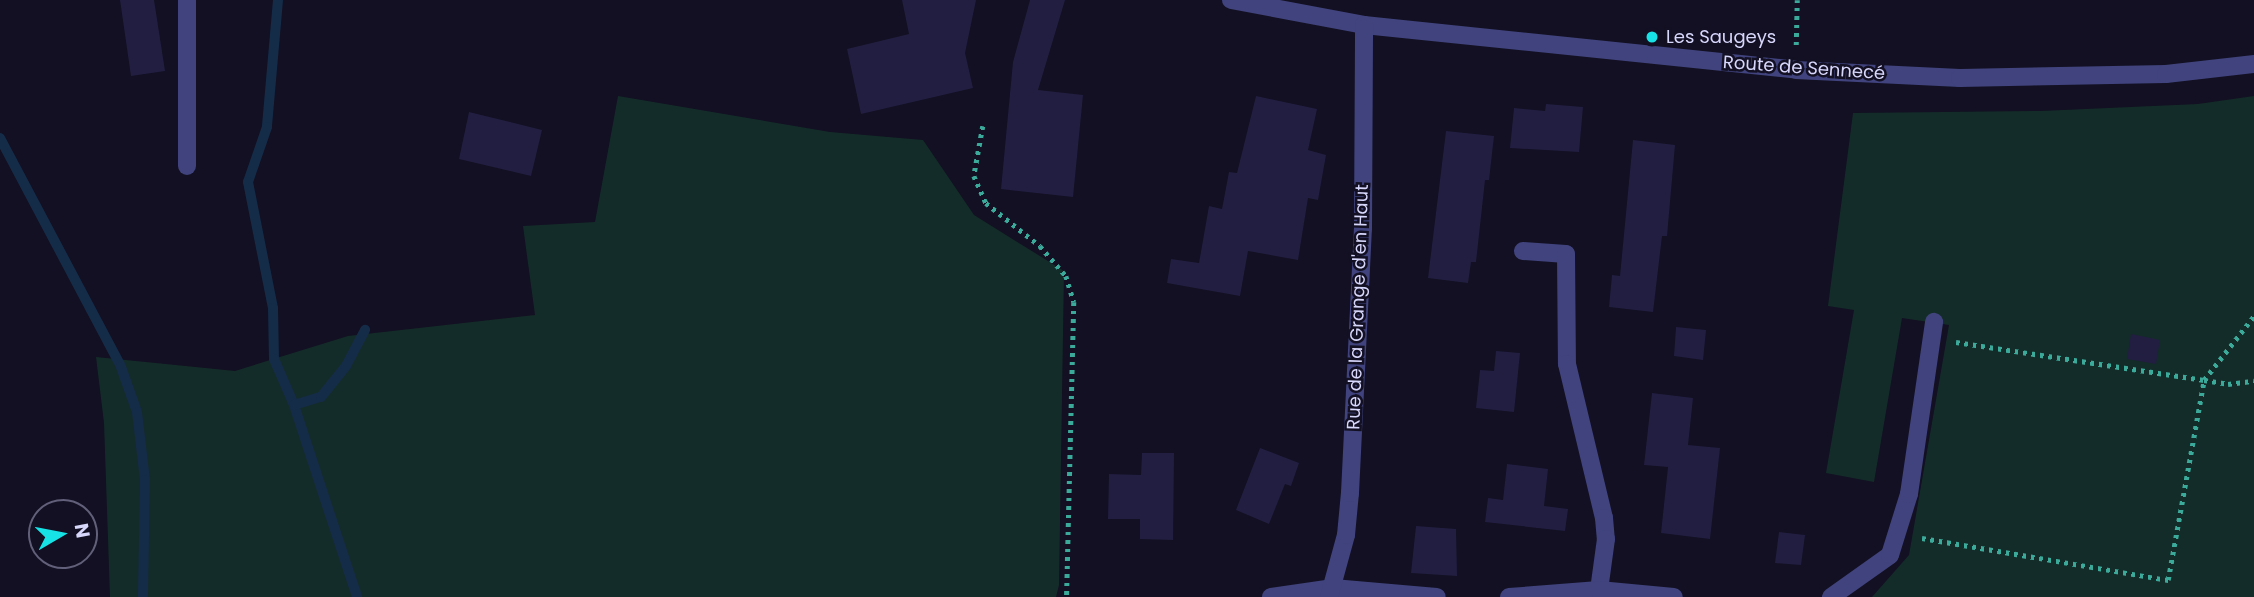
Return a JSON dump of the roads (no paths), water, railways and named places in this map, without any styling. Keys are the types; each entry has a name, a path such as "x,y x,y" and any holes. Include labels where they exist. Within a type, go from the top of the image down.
{"street":[{"path":"187,0 187,166"},
{"name":"Route de Sennecé","path":"1231,0 1364,25 1796,70 1960,78 2165,74 2254,64"},
{"name":"Rue de la Grange d'en Haut","path":"1331,592 1346,535 1350,493 1363,229 1364,25"},
{"path":"1523,251 1566,254 1567,364 1605,518 1599,590"},
{"path":"1830,597 1890,555 1909,494 1932,330"},
{"path":"1509,597 1599,590 1674,597"},
{"path":"1271,597 1331,592 1437,597"}],"waterway":[{"path":"278,0 267,127 248,182 273,308 274,359 294,405 357,597"},
{"path":"0,138 121,367 137,412 145,480 143,597"},
{"path":"294,405 321,397 346,366 365,330"}],"place":[{"name":"Les Saugeys","path":"1652,37"}]}
